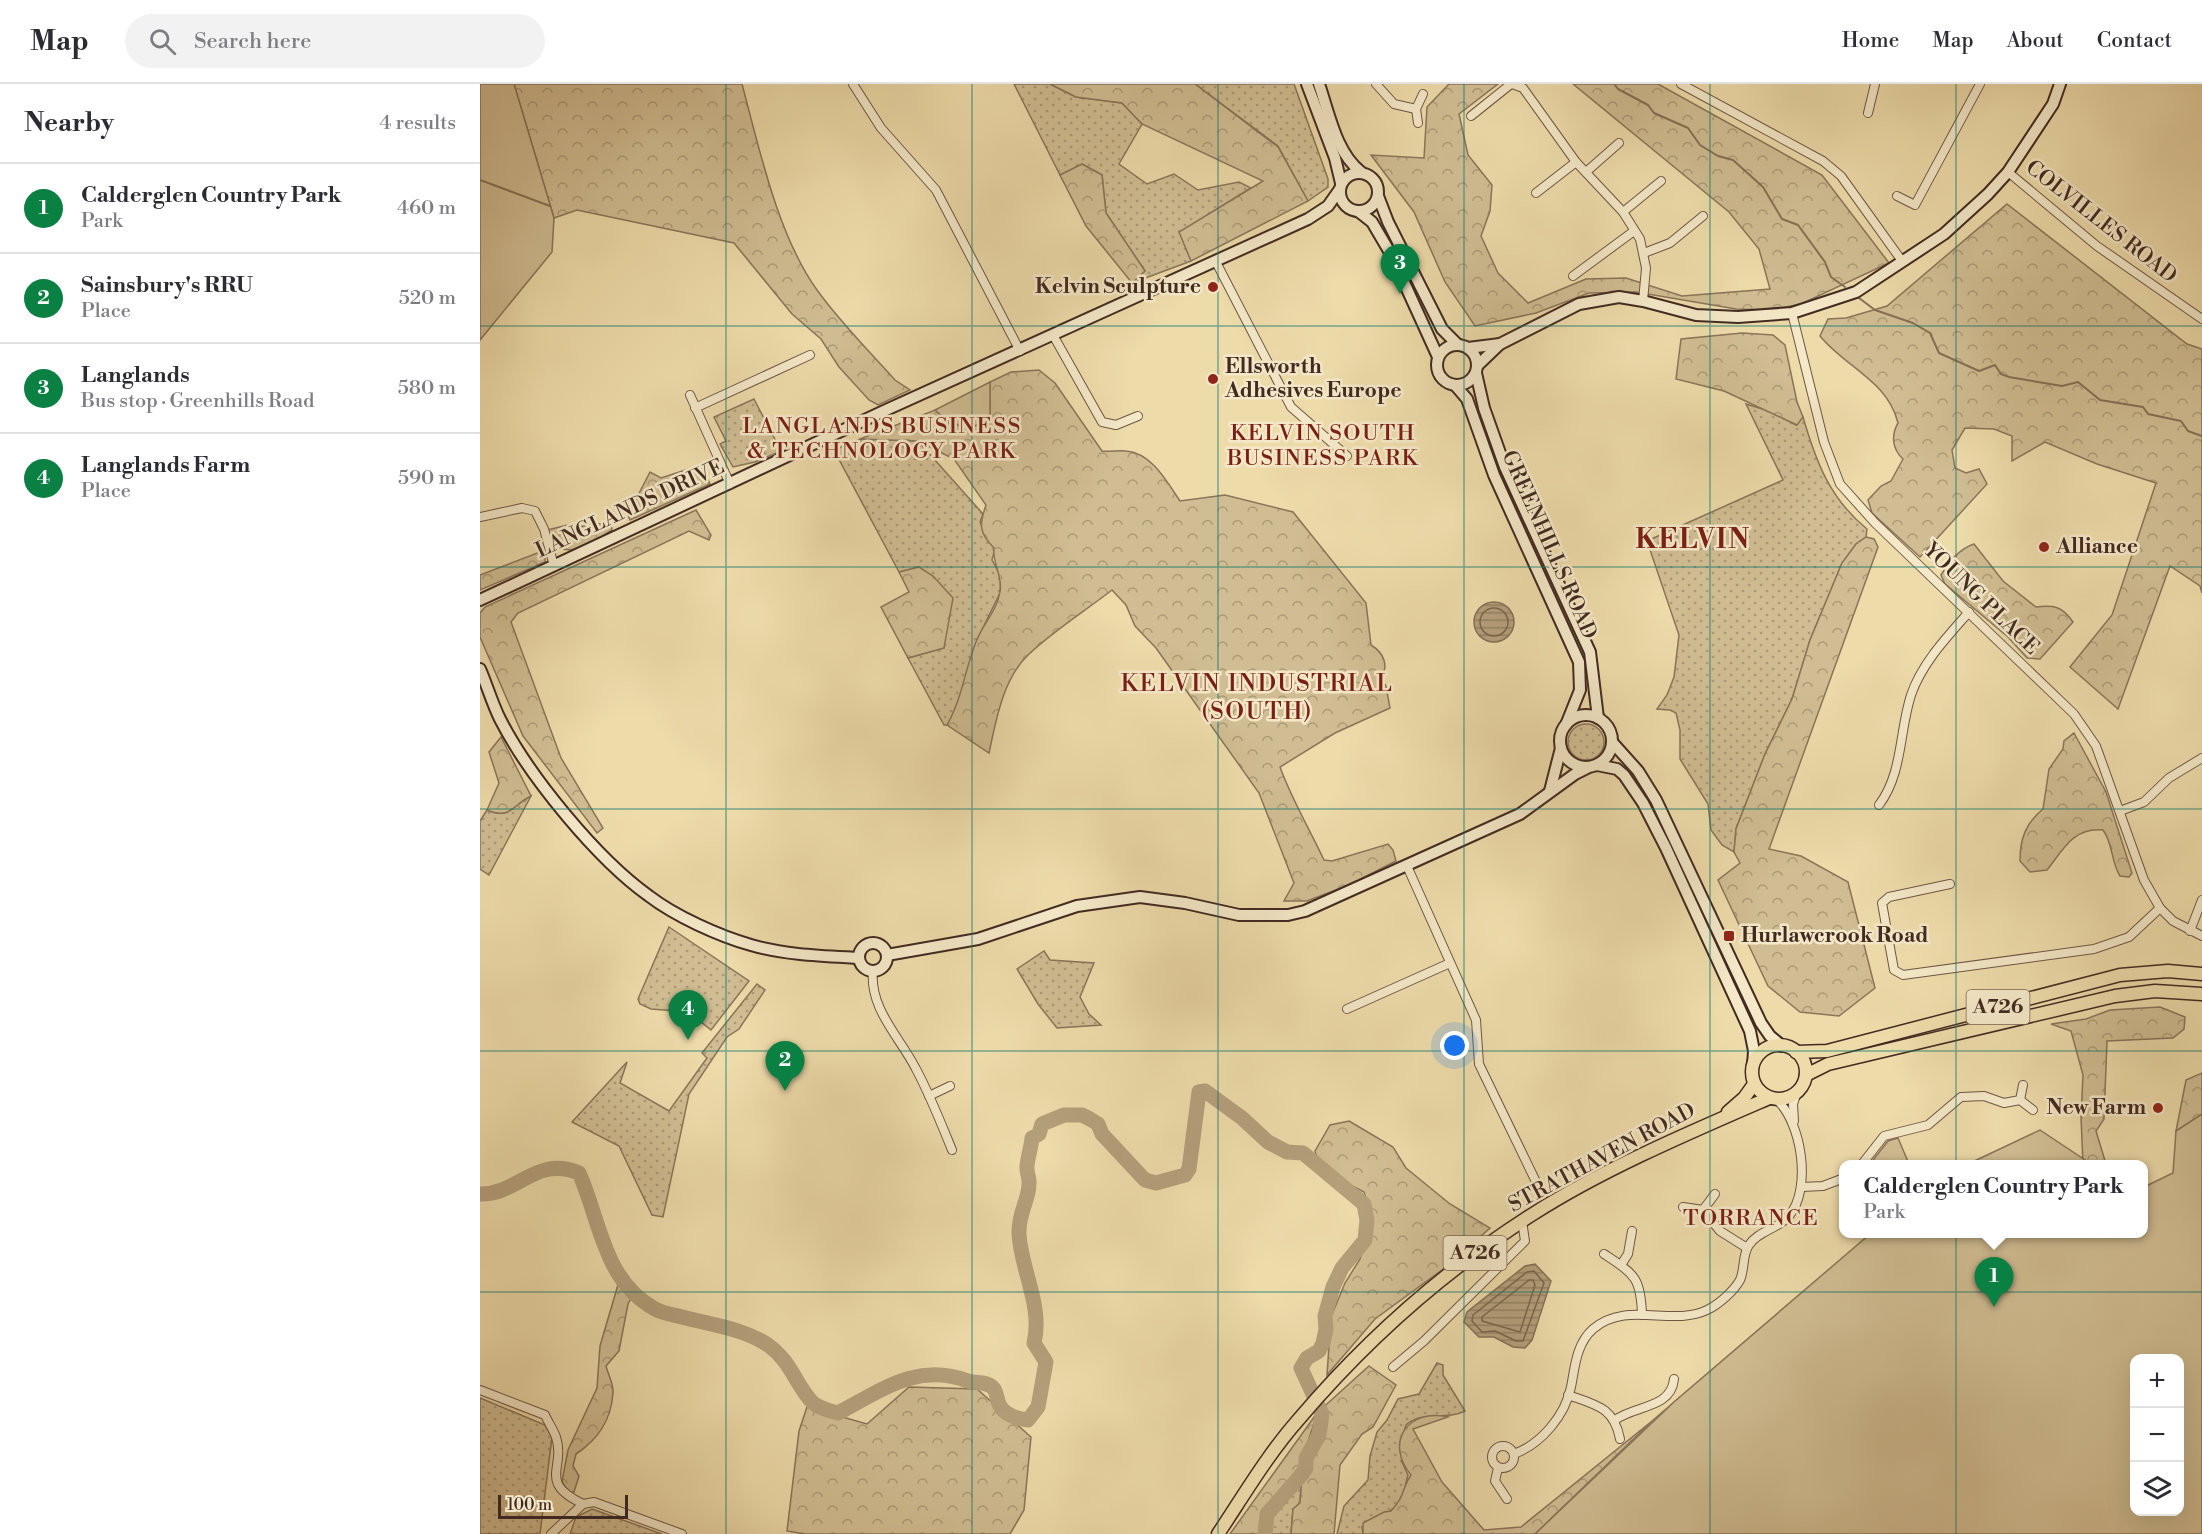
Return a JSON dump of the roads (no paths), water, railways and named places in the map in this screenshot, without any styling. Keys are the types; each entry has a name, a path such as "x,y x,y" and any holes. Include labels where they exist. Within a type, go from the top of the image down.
{"main road":[{"name":"A726","path":"1782,1046 1796,1052 1827,1051 2120,975 2168,971 2202,974"},
{"name":"A726","path":"1806,1075 1828,1064 2115,996 2155,991 2202,994"},
{"path":"1773,1099 1754,1084 1753,1066 1764,1050 1782,1046"},
{"path":"1796,1052 1803,1060 1806,1075 1797,1092"},
{"name":"STRATHAVEN ROAD","path":"1715,1121 1743,1098 1754,1084"},
{"name":"A726","path":"1773,1099 1784,1099 1797,1092"},
{"name":"STRATHAVEN ROAD","path":"1218,1534 1297,1421 1343,1369 1423,1294 1462,1263 1522,1221 1580,1187 1715,1121 1773,1099"}],"street":[{"path":"853,84 881,128 936,190 1020,351"},
{"path":"1307,84 1335,158 1341,200 1372,222 1392,256 1438,357 1437,368 1441,378 1455,385 1468,382 1500,344"},
{"path":"1319,84 1344,152 1353,166 1373,178 1388,222 1409,259 1442,329 1456,344 1468,348 1500,344 1579,304 1619,297 1644,300 1696,315 1738,317 1792,313 1856,292 1944,234 1988,194 2008,172 2053,104 2060,84"},
{"path":"1376,84 1394,104 1416,109"},
{"path":"1471,116 1512,84 1523,88 1576,162 1623,212 1634,231 1644,253 1646,268 1644,300"},
{"path":"1681,84 1823,161 1841,176 1902,261"},
{"path":"1868,113 1875,84"},
{"path":"1898,196 1916,205 1980,84"},
{"path":"1418,123 1416,109 1423,94"},
{"path":"1586,172 1619,143"},
{"path":"1536,193 1576,162"},
{"path":"1340,186 1349,175 1361,172"},
{"name":"COLVILLES ROAD","path":"2008,172 2097,246 2202,319"},
{"path":"1623,212 1661,181"},
{"name":"LANGLANDS DRIVE","path":"480,600 1320,213 1335,198 1340,186"},
{"path":"1355,211 1371,207 1378,196"},
{"name":"LANGLANDS DRIVE","path":"1320,213 1355,211"},
{"path":"1644,253 1670,243 1703,216"},
{"path":"1574,276 1634,231"},
{"path":"1215,262 1291,407 1347,456"},
{"name":"YOUNG PLACE","path":"1792,313 1824,442 1840,484 1875,523 2073,714 2096,746 2144,880 2160,908 2190,931 2202,936"},
{"path":"1053,335 1102,422 1116,425 1138,416"},
{"path":"1438,357 1445,348 1456,344"},
{"path":"1468,348 1475,356 1477,370"},
{"path":"695,408 810,355"},
{"name":"GREENHILLS ROAD","path":"1477,370 1484,408 1505,467 1590,652 1598,718"},
{"name":"GREENHILLS ROAD","path":"1455,385 1467,399 1494,475 1579,662 1580,690 1566,725"},
{"path":"690,395 730,484"},
{"path":"480,517 522,508 535,511 543,528 554,566"},
{"path":"1879,805 1891,788 1911,694 1931,657 1969,612"},
{"path":"480,669 500,720 533,771 605,858 648,896 683,917 750,945 817,956 859,958"},
{"path":"1550,791 1561,748 1561,734 1566,725 1577,717 1598,718 1609,730 1612,742 1638,771 1656,800 1761,1023 1770,1036 1782,1046"},
{"path":"887,955 978,939 1077,906 1140,897 1185,903 1239,915 1288,915 1306,911 1520,814 1540,801 1550,791 1608,756 1612,742"},
{"path":"1561,748 1571,763 1617,769 1630,782 1666,848 1750,1031 1754,1051 1753,1066"},
{"path":"2120,811 2144,802 2169,778 2202,759"},
{"path":"1407,866 1476,1020 1479,1064 1540,1190"},
{"path":"1950,884 1889,897 1882,903 1894,970 1903,975 1913,974 2094,949 2129,937 2160,908"},
{"path":"2190,931 2202,900"},
{"path":"871,943 883,947 887,955 885,964 873,970 865,968 859,958 861,950 871,943"},
{"path":"1347,1009 1450,963"},
{"path":"873,970 871,987 885,1019 916,1068 952,1150"},
{"path":"2020,1100 2023,1085"},
{"path":"929,1095 950,1086"},
{"path":"1795,1128 1792,1114 1797,1092"},
{"path":"1865,1160 1884,1136 1923,1127 1961,1097 1984,1096 2004,1103 2020,1100 2033,1110"},
{"path":"1514,1454 1526,1450 1548,1430 1568,1395 1576,1358 1586,1336 1594,1328 1617,1316 1690,1314 1709,1309 1740,1279 1747,1248 1753,1240 1790,1216 1802,1187 1799,1138 1786,1109 1773,1099"},
{"path":"1802,1187 1823,1186 1839,1180"},
{"path":"1703,1210 1715,1194"},
{"path":"1683,1207 1703,1210 1720,1231 1747,1248"},
{"path":"1393,1367 1424,1341 1525,1241 1522,1221"},
{"path":"1621,1265 1629,1250 1632,1231"},
{"path":"1604,1254 1637,1278 1640,1284 1642,1315"},
{"path":"1615,1420 1630,1410 1649,1406 1666,1398 1673,1388 1674,1379"},
{"path":"480,1390 545,1415 556,1438 555,1479 565,1495 583,1504"},
{"path":"1568,1395 1600,1407 1615,1420 1620,1438"},
{"path":"1507,1499 1495,1481 1498,1468 1492,1460 1496,1448 1506,1446 1514,1454"},
{"path":"1498,1468 1509,1467 1514,1454"},
{"path":"551,1534 583,1504 594,1502 682,1534"}],"water":[{"path":"1494,602 1508,608 1514,622 1508,636 1494,642 1480,636 1474,622 1480,608"},
{"path":"1535,1264 1551,1281 1532,1340 1525,1348 1513,1347 1494,1337 1479,1337 1464,1322 1467,1312 1525,1266"}],"waterway":[{"path":"1614,84 1618,89 1648,105 1654,113 1688,128 1700,145 1718,156 1733,160 1763,187 1782,219 1798,225 1825,262 1831,277 1845,287"},
{"path":"480,180 550,206"},
{"path":"1859,298 1875,310 1913,323 1930,333 1939,353 1979,371 1995,365 2001,374 2009,377 2062,386 2078,382 2100,400 2143,407 2148,414 2181,421 2188,431 2202,436"},
{"path":"480,1194 505,1189 539,1172 551,1169 564,1169 579,1173 614,1266 624,1282 638,1297 662,1312 739,1331 768,1345 783,1359 807,1396 821,1408 838,1413 900,1381 932,1375 950,1376 988,1384 994,1389 999,1404 1005,1412 1016,1418 1028,1420 1038,1407 1046,1362 1034,1343 1036,1315 1019,1234 1020,1220 1029,1190 1027,1168 1032,1138 1039,1134 1042,1124 1064,1115 1082,1115 1098,1124 1102,1134 1145,1180 1156,1183 1185,1175 1189,1169 1199,1092 1205,1091 1242,1118 1268,1142 1287,1152 1303,1153 1364,1204 1367,1220 1365,1240 1342,1268 1333,1287 1325,1316 1326,1329 1323,1343 1319,1351 1307,1358 1301,1368 1322,1414 1319,1435 1306,1458 1306,1468 1267,1514 1265,1534"}],"place":[{"name":"Kelvin Sculpture","path":"1213,287"},
{"name":"Langlands","path":"1400,294"},
{"name":"Ellsworth Adhesives Europe","path":"1213,379"},
{"name":"Alliance","path":"2044,547"},
{"name":"Hurlawcrook Road","path":"1729,936"},
{"name":"Langlands Farm","path":"688,1040"},
{"name":"Sainsbury's RRU","path":"785,1091"},
{"name":"New Farm","path":"2158,1108"},
{"name":"Calderglen Country Park","path":"1994,1307"}],"district":[{"name":"LANGLANDS BUSINESS & TECHNOLOGY PARK","path":"882,438"},
{"name":"KELVIN SOUTH BUSINESS PARK","path":"1323,446"},
{"name":"KELVIN","path":"1693,540"},
{"name":"KELVIN INDUSTRIAL (SOUTH)","path":"1257,698"},
{"name":"TORRANCE","path":"1751,1218"}]}
